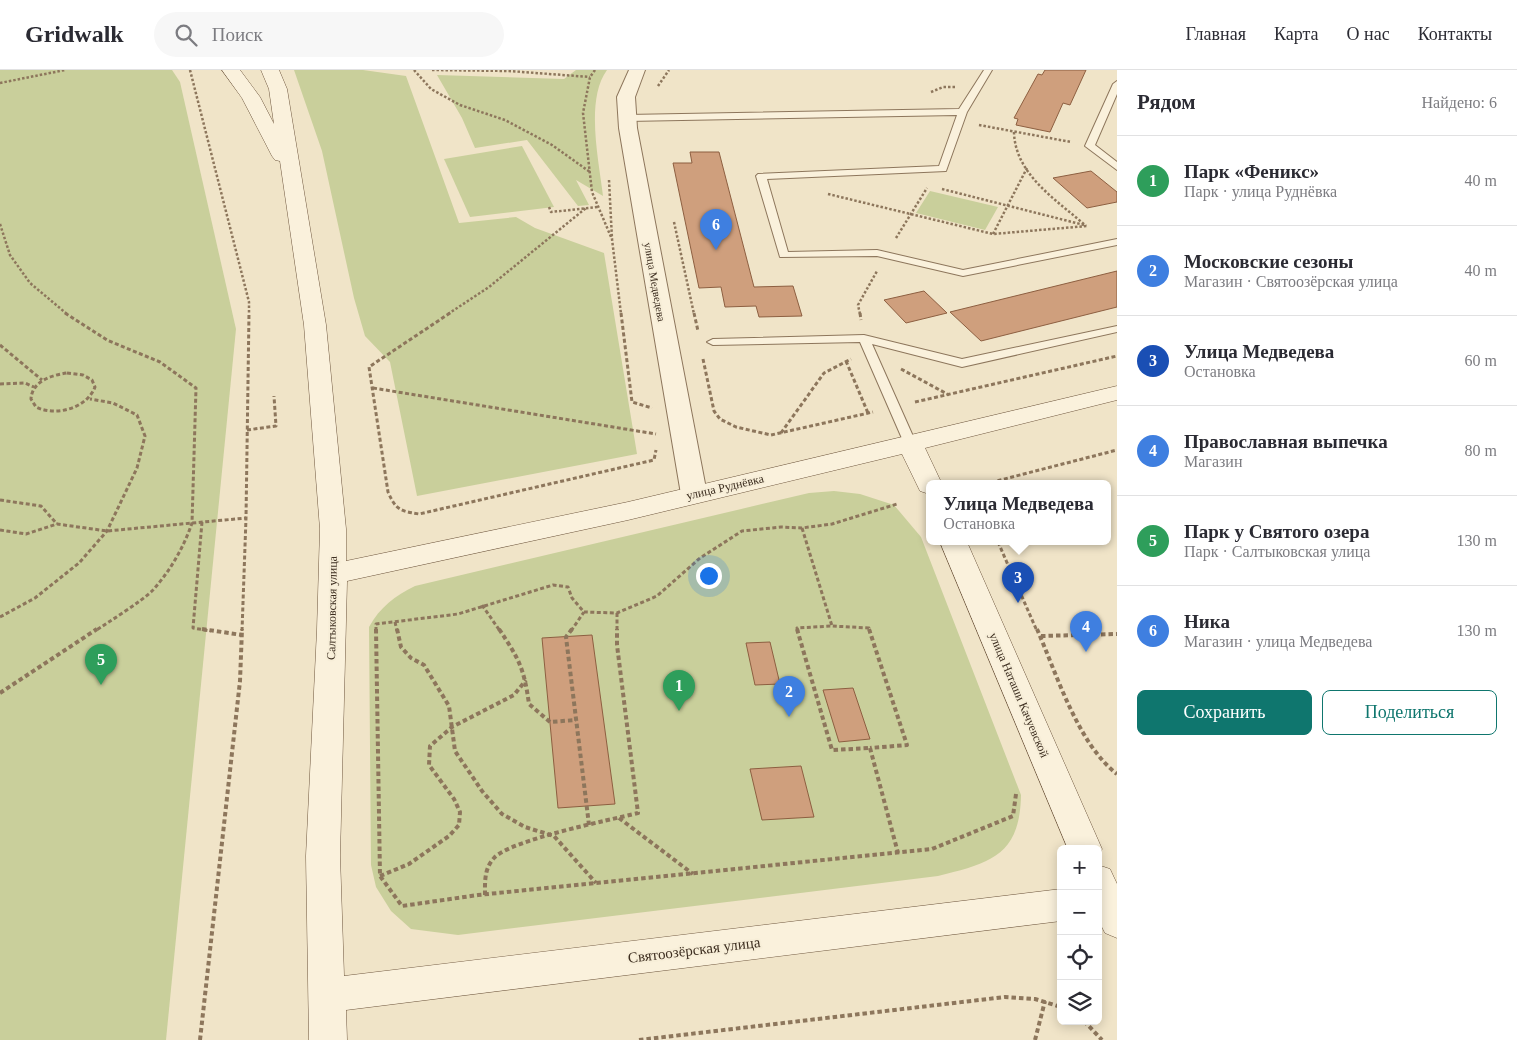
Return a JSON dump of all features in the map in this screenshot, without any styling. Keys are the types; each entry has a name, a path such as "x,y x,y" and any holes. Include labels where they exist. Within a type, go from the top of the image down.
{"main road":[{"name":"Салтыковская улица","path":"232,70 251,97 293,177"},
{"name":"Салтыковская улица","path":"270,70 278,89 315,325 333,529 332,630 323,856 328,1040"},
{"name":"улица Руднёвка","path":"332,574 435,554 694,494 1117,392"},
{"path":"910,443 927,480"},
{"name":"улица Наташи Качуевской","path":"954,545 1083,845"},
{"name":"Святоозёрская улица","path":"328,995 1057,905"}],"street":[{"name":"улица Медведева","path":"637,70 626,97 632,157 694,494"}],"lane":[{"path":"988,70 960,117 943,169 761,176 784,255 877,253 963,273 1117,242"},
{"path":"1117,84 1090,146 1117,167"},
{"path":"627,118 960,117"},
{"path":"713,342 868,347 962,363 1117,329"},
{"path":"868,347 910,443"}],"path":[{"path":"0,83 66,70"},
{"path":"190,70 249,302 246,518 239,691 200,1040"},
{"path":"414,70 431,88 460,105 505,120 552,145 590,172"},
{"path":"432,70 509,71 590,77"},
{"path":"595,70 590,77 583,113 592,192 612,239"},
{"path":"960,117 1014,132 1090,146"},
{"path":"1014,132 1014,141 1019,159 1042,186 1087,226"},
{"path":"993,234 1027,168"},
{"path":"910,215 937,169"},
{"path":"609,180 612,239 632,402 653,409"},
{"path":"928,185 1087,226"},
{"path":"828,194 993,234 1087,226"},
{"path":"549,207 551,212 598,207"},
{"path":"586,208 488,287 370,367 388,492 394,506 404,512 419,514 654,460 657,447"},
{"path":"672,213 699,337"},
{"path":"0,224 10,255 30,284 66,314 107,340 160,362 196,388 192,523 175,560 152,591 0,693"},
{"path":"0,345 42,380"},
{"path":"781,433 824,373 846,362 868,347 949,395"},
{"path":"703,355 714,411 720,419 736,427 771,436 1117,356"},
{"path":"846,362 868,413"},
{"path":"67,373 84,375 94,383 95,391 90,399 69,410 44,411 35,408 30,402 30,395 34,387 42,380 67,373"},
{"path":"0,384 25,383 34,387"},
{"path":"373,388 657,434"},
{"path":"247,430 276,426 274,396"},
{"path":"0,616 35,598 80,563 107,531 137,468 145,436 137,415 114,403 90,399"},
{"path":"656,426 658,441"},
{"path":"1001,480 1117,450"},
{"path":"0,500 41,506 57,524"},
{"path":"897,504 832,524 802,528 781,527 742,531 700,558 657,596 617,613 584,612 572,598 568,586 552,585 482,605 458,614 376,624 380,876 402,906 596,883 932,849 1013,816 1016,794"},
{"path":"0,530 26,534 57,524 107,531 246,518"},
{"path":"202,522 193,628 242,634"},
{"path":"802,528 832,626"},
{"path":"999,545 1086,738 1103,763 1117,774"},
{"path":"482,605 517,656 526,680 529,704 550,722 576,720"},
{"path":"584,612 566,637 589,825"},
{"path":"485,895 485,874 494,858 507,850 529,841 638,813 616,645 617,613"},
{"path":"395,622 401,647 411,658 424,665 449,706 455,751 482,791 502,814 525,827 554,836 596,883"},
{"path":"832,626 869,628 907,745 870,748 832,750 797,628 832,626"},
{"path":"1041,636 1117,634"},
{"path":"380,876 409,864 449,836 459,825 460,812 454,799 429,765 430,746 452,727 514,695 526,680"},
{"path":"870,748 898,853"},
{"path":"619,817 693,874"},
{"path":"639,1040 1005,997 1045,1001 1057,1006"},
{"path":"1035,1040 1045,1001"},
{"path":"1088,1025 1102,1040"}],"green space":[{"path":"0,70 172,70 180,82 236,329 166,1040 0,1040"},
{"path":"294,70 363,70 406,76 459,223 516,217 535,228 604,253 637,454 417,496 390,362 365,336 354,298 322,151"},
{"path":"576,70 607,70 600,83 595,114 595,131 603,196 576,180 589,205 578,206 527,140 475,148 462,118 437,75 564,79"},
{"path":"522,146 554,207 470,217 444,159"},
{"path":"930,191 998,207 985,230 916,213"},
{"path":"834,491 860,494 894,505 921,537 1021,795 1015,832 999,854 987,861 938,876 458,935 411,929 391,911 376,887 371,865 369,627 383,608 415,586 809,493"}],"building":[{"path":"1045,70 1086,70 1070,105 1063,103 1050,132 1016,125 1018,119 1014,118 1038,74 1042,75"},
{"path":"690,152 719,152 754,287 793,286 802,316 759,317 756,306 725,307 721,287 699,288 673,163 692,163"},
{"path":"1091,171 1117,192 1117,202 1087,208 1053,178"},
{"path":"1117,271 1117,307 981,341 950,312"},
{"path":"924,291 947,313 906,323 884,300"},
{"path":"592,635 615,804 558,808 542,638"},
{"path":"770,642 780,684 755,685 746,643"},
{"path":"853,688 870,739 839,742 823,690"},
{"path":"801,766 814,817 762,820 750,769"}],"place":[{"name":"Ника","path":"716,250"},
{"name":"Улица Медведева","path":"1018,603"},
{"name":"Православная выпечка","path":"1086,652"},
{"name":"Парк у Святого озера","path":"101,685"},
{"name":"Парк «Феникс»","path":"679,711"},
{"name":"Московские сезоны","path":"789,717"}]}
